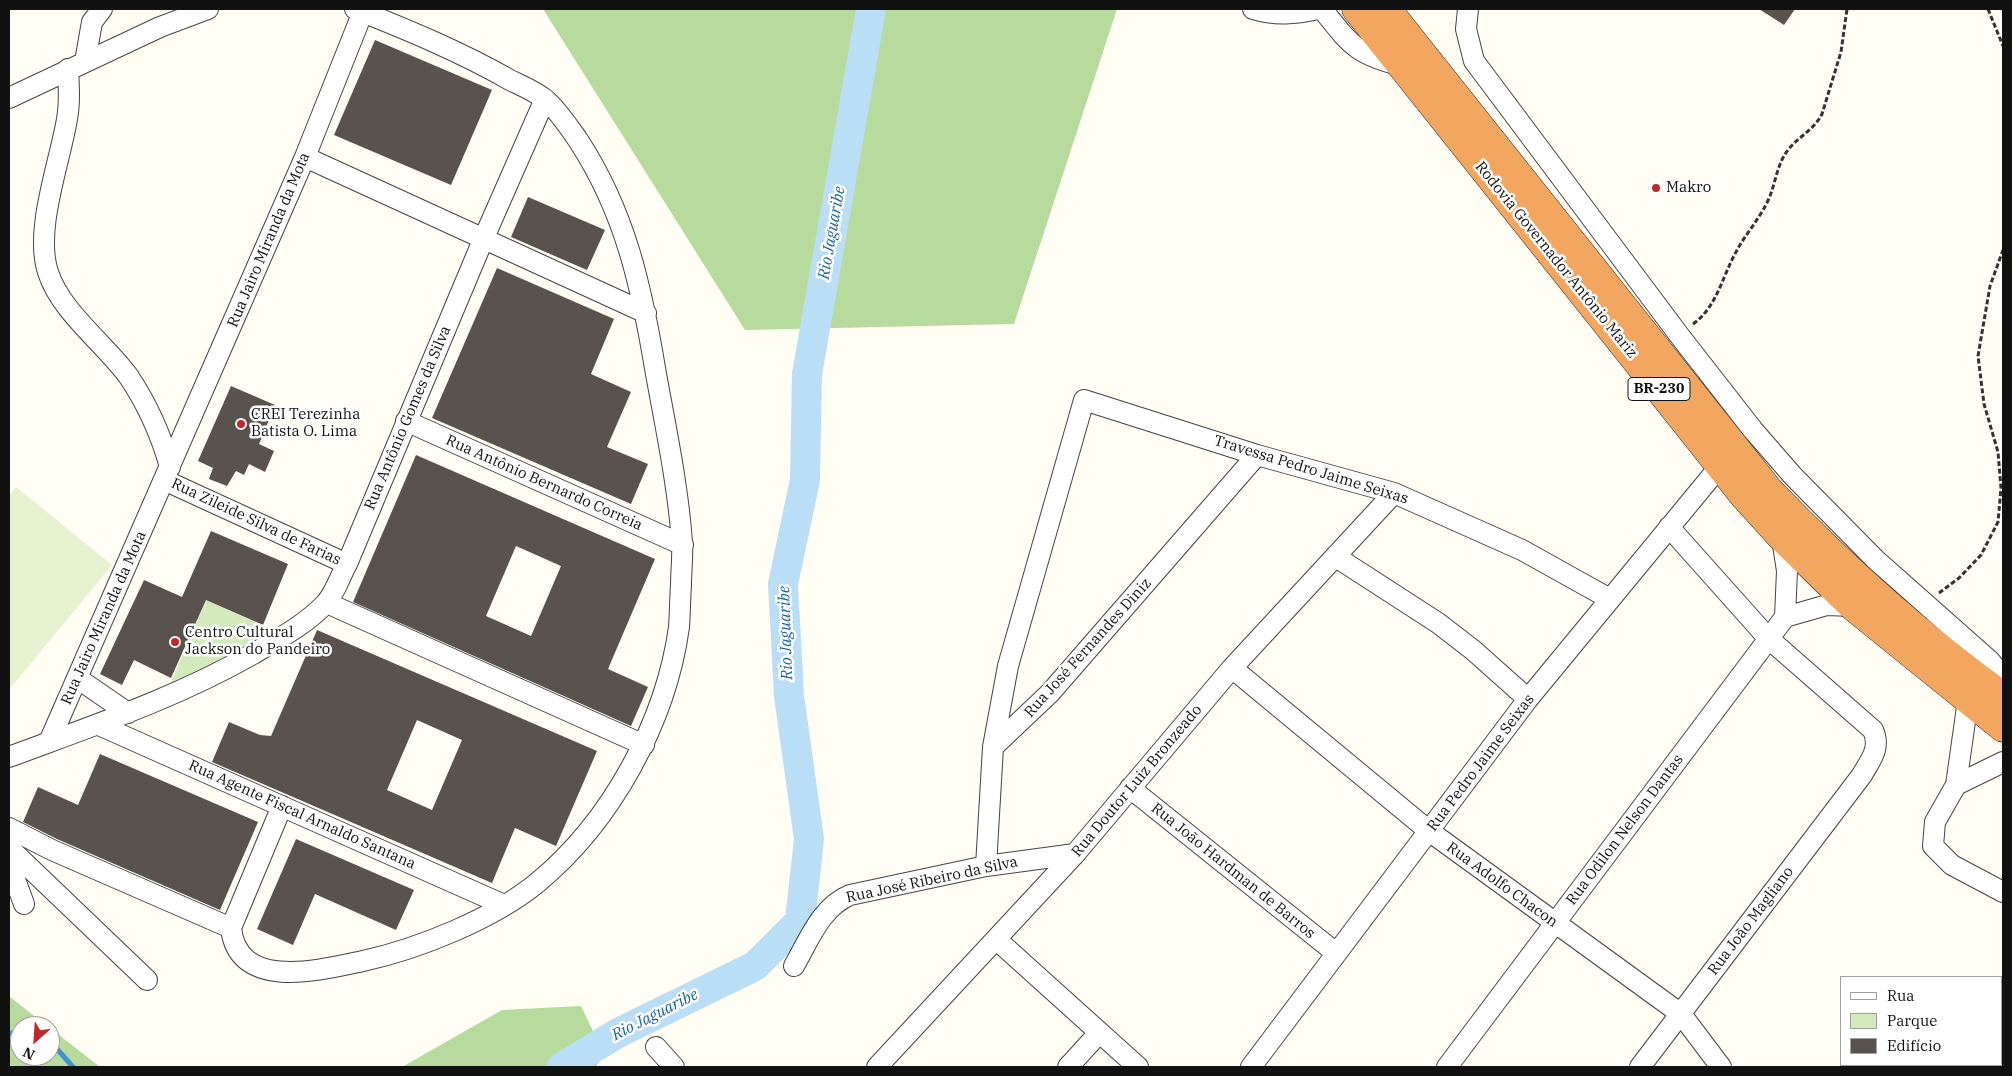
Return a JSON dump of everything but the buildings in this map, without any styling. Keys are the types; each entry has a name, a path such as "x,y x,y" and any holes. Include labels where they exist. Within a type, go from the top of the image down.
{"highway":[{"name":"Rodovia Governador Antônio Mariz","path":"1356,9 1720,466 1782,538 1852,606 2003,728"},
{"name":"Rodovia Governador Antônio Mariz","path":"1387,9 1769,490 1828,552 1896,613 1959,664 2003,696"}],"street":[{"path":"102,9 92,22 76,65 68,117 44,232 44,253 48,272 70,308 128,377 156,427 167,473"},
{"path":"9,98 160,27 208,9"},
{"path":"1253,9 1271,14 1293,14 1320,9 1358,50 1374,59 1402,66"},
{"path":"1468,9 1466,30 1474,61 1679,335 1753,430 1793,476 1876,560 1990,661 2003,677"},
{"path":"282,806 231,928 232,936 244,957 255,966 277,972 299,972 384,956 422,944 504,905 537,883 574,846 611,801 644,745 662,697 678,628 683,544 646,313 615,206 588,156 569,128 545,99 474,60 361,10"},
{"name":"Rua Jairo Miranda da Mota","path":"49,742 305,157 361,10"},
{"name":"Rua Antônio Gomes da Silva","path":"9,757 99,725 166,698 233,665 298,626 326,603 347,564 483,240 545,99"},
{"path":"305,157 646,313"},
{"name":"Travessa Pedro Jaime Seixas","path":"993,747 1008,666 1084,400 1257,455 1394,492 1505,542 1610,598"},
{"name":"Rua Antônio Bernardo Correia","path":"406,421 683,544"},
{"name":"Rua José Fernandes Diniz","path":"993,747 1050,693 1257,455"},
{"name":"Rua Pedro Jaime Seixas","path":"1251,1067 1528,699 1720,466"},
{"name":"Rua Zileide Silva de Farias","path":"167,473 347,564"},
{"name":"Rua Doutor Luiz Bronzeado","path":"878,1067 1075,854 1232,668 1394,492"},
{"name":"Rua João Magliano","path":"1640,1067 1862,774 1876,751 1878,740 1873,730 1768,638 1669,527"},
{"path":"1782,538 1787,571 1785,617 1827,605 1852,606"},
{"path":"1336,557 1445,628 1528,699"},
{"path":"326,603 644,745"},
{"name":"Rua Odilon Nelson Dantas","path":"1447,1067 1785,617"},
{"name":"Rua Adolfo Chacon","path":"1232,668 1429,831 1681,1014 1721,1067"},
{"path":"77,678 128,713"},
{"path":"1968,700 1956,785 1936,822 1933,846 1952,865 2003,892"},
{"name":"Rua Agente Fiscal Arnaldo Santana","path":"99,725 504,905"},
{"path":"986,866 993,747"},
{"path":"1956,785 2003,762"},
{"name":"Rua João Hardman de Barros","path":"1130,788 1336,953"},
{"path":"9,828 52,850 231,928"},
{"path":"9,848 146,980"},
{"name":"Rua José Ribeiro da Silva","path":"794,966 826,911 839,900 850,895 986,866 1075,854"},
{"path":"9,862 24,904"},
{"path":"997,940 1138,1067"},
{"path":"1068,1067 1099,1033"},
{"path":"656,1047 674,1067"}],"path":[{"path":"1679,335 1700,319 1715,300 1736,253 1769,198 1784,155 1793,144 1818,123 1841,52 1847,9"},
{"path":"1988,9 2003,46"},
{"path":"1925,602 1959,578 1981,555 1998,522 2001,488 1998,452 1984,404 1978,356 1990,286 2003,250"},
{"path":"1998,522 2003,525"}],"green space":[{"path":"543,9 1117,9 1014,324 745,330"},
{"path":"16,487 112,565 9,690 9,495"},
{"path":"206,600 281,634 166,694"},
{"path":"9,996 34,1016 10,1016 10,1066 60,1066 60,1036 100,1067 9,1067"},
{"path":"581,1006 605,1056 595,1067 402,1067 502,1010"}],"waterway":[{"name":"Rio Jaguaribe","path":"562,1067 618,1033 755,966 800,921 809,839 789,696 783,584 805,480 807,374 871,9"},
{"path":"60,1052 73,1067"}],"place":[{"name":"Makro","path":"1656,188"},
{"name":"CREI Terezinha Batista O. Lima","path":"241,424"},
{"name":"Centro Cultural Jackson do Pandeiro","path":"175,642"}]}
